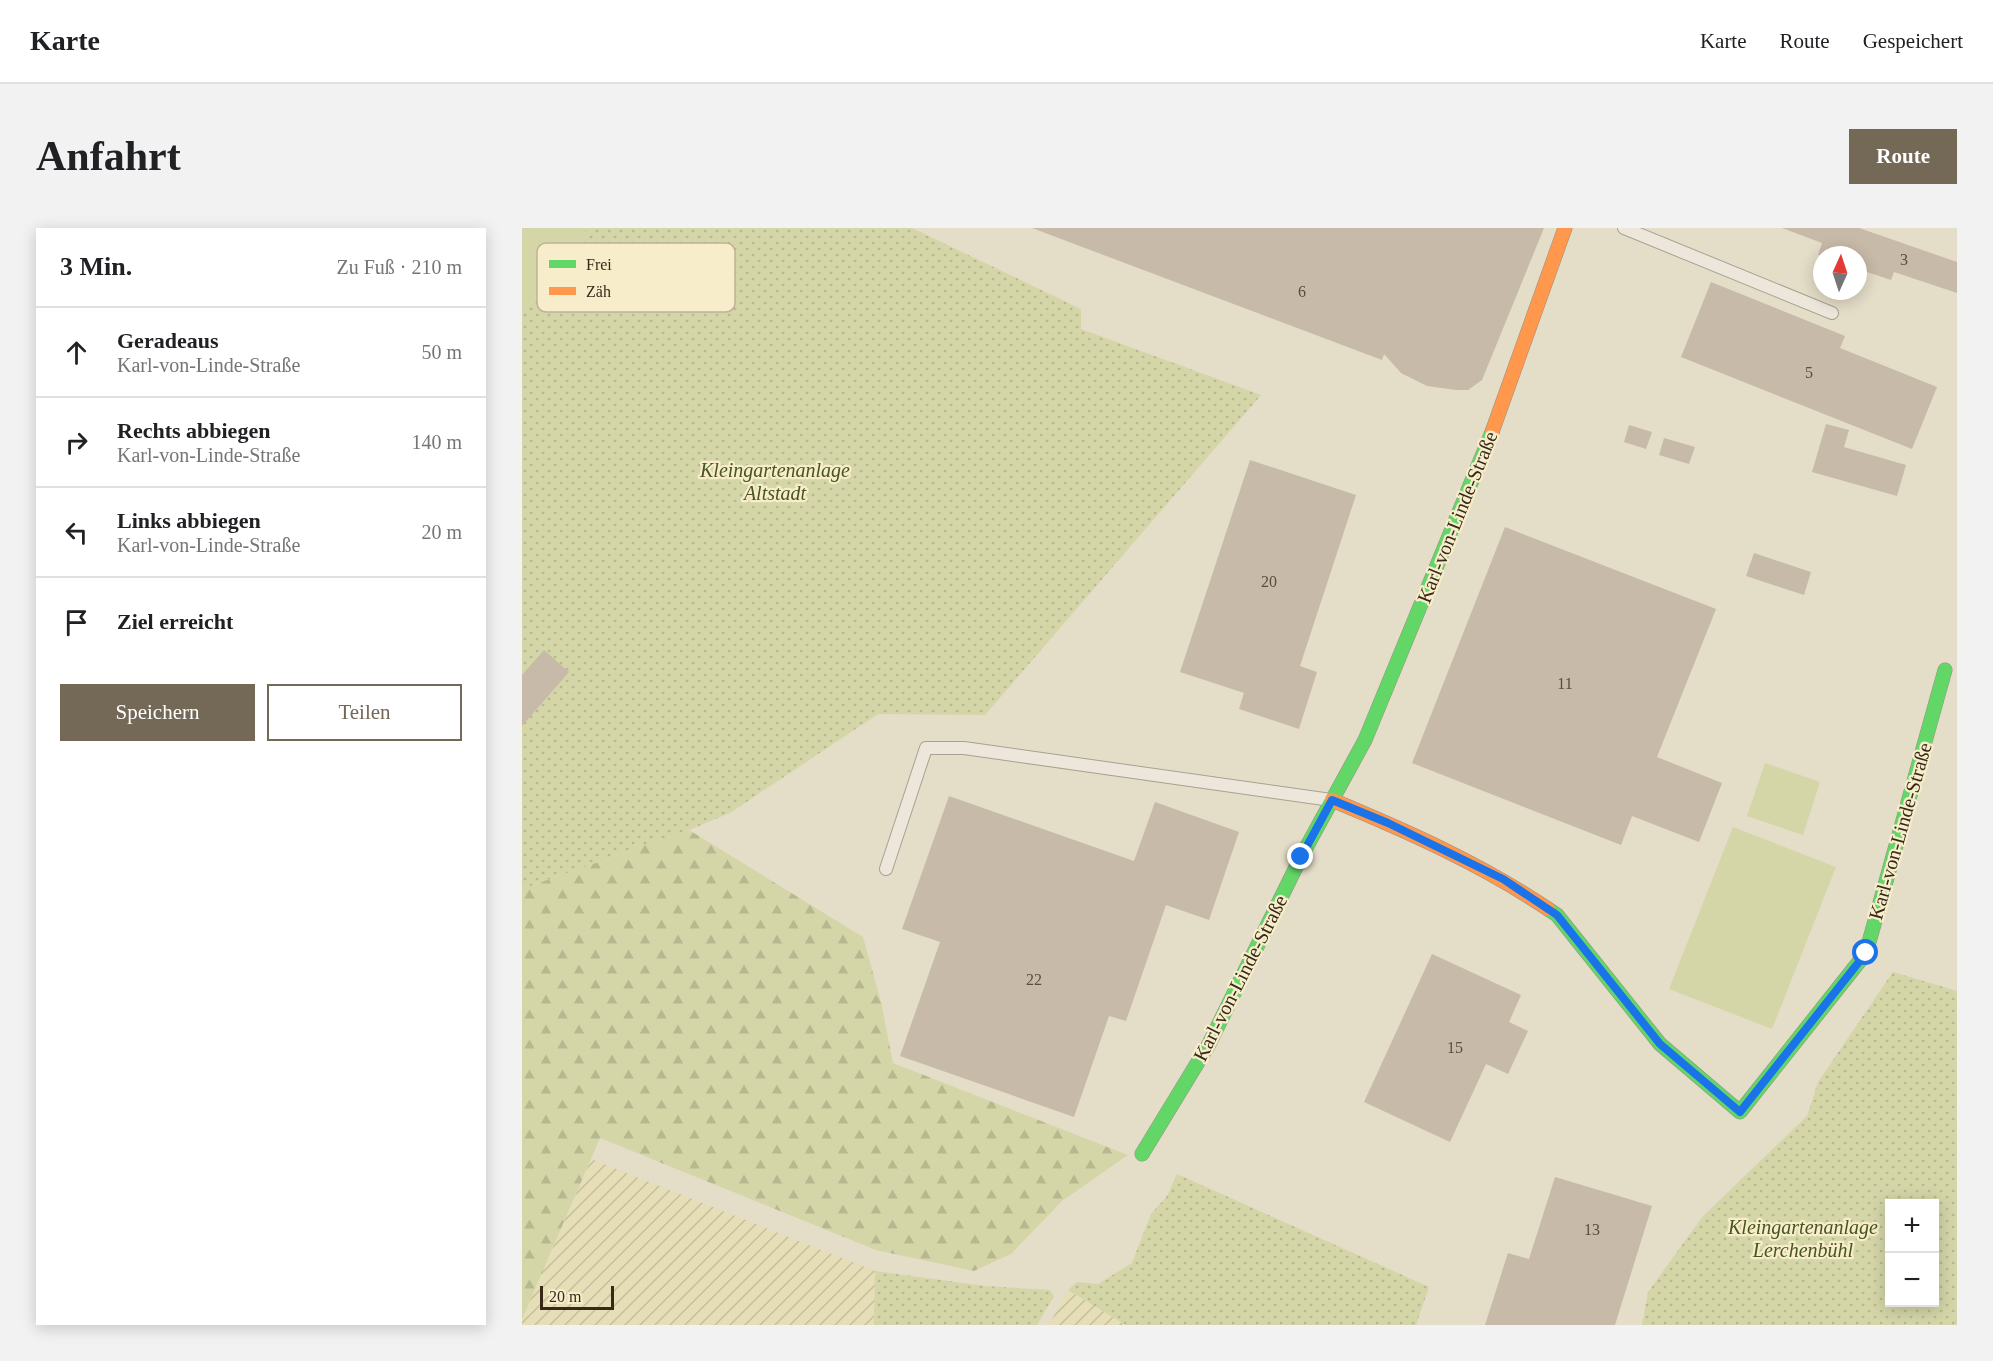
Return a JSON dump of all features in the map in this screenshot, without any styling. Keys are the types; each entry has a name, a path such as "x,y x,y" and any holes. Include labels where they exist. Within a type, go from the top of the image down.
{"street":[{"name":"Karl-von-Linde-Straße","path":"1142,1154 1209,1044 1301,857 1365,740 1469,490 1565,228"},
{"name":"Karl-von-Linde-Straße","path":"1332,800 1388,823 1503,879 1557,915 1660,1044 1740,1112 1866,953 1945,670"}],"lane":[{"path":"1624,228 1832,313"},
{"path":"886,869 926,748 964,748 1332,800"}],"shaded area":[{"path":"591,1159 875,1271 874,1325 522,1325 522,1319"},
{"path":"1068,1290 1126,1325 1049,1325"}],"green space":[{"path":"522,228 588,228 576,243 537,243 537,294 522,314"},
{"name":"Kleingartenanlage Altstadt","path":"588,228 912,228 1081,309 1081,329 1261,395 985,715 878,714 730,813 689,830 522,889 522,314 537,294 537,312 735,312 735,243 576,243"},
{"path":"1765,763 1820,782 1803,835 1747,816"},
{"path":"1733,827 1836,867 1772,1029 1669,989"},
{"path":"689,830 863,937 881,1002 893,1063 1128,1155 1062,1201 1011,1254 974,1271 876,1250 600,1138 522,1319 522,889"},
{"name":"Kleingartenanlage Lerchenbühl","path":"1893,972 1957,991 1957,1325 1642,1325 1648,1292 1703,1216 1807,1116 1818,1082"},
{"path":"1177,1174 1429,1287 1416,1325 1126,1325 1068,1290 1077,1282 1098,1284 1132,1263 1151,1214 1167,1196"},
{"path":"875,1271 985,1286 1050,1290 1054,1296 1037,1325 874,1325"}],"building":[{"path":"1032,228 1544,228 1482,380 1468,390 1456,390 1427,386 1401,373 1384,354 1382,360"},
{"path":"1782,228 1859,228 1957,262 1957,293 1894,272 1891,280 1867,272 1867,246 1821,246 1822,243"},
{"path":"1711,282 1845,336 1840,348 1937,387 1912,449 1681,357"},
{"path":"1826,424 1849,430 1844,447 1906,465 1897,496 1812,472"},
{"path":"1629,425 1652,432 1646,449 1624,442"},
{"path":"1664,438 1695,447 1689,464 1659,455"},
{"path":"1250,460 1356,495 1300,666 1317,672 1299,729 1239,709 1244,693 1180,672"},
{"path":"1505,527 1716,609 1657,757 1722,783 1699,842 1632,816 1621,845 1412,763"},
{"path":"1754,553 1811,572 1804,595 1746,576"},
{"path":"544,650 569,672 522,726 522,675"},
{"path":"949,796 1134,861 1155,802 1239,832 1209,920 1166,905 1126,1021 1109,1016 1074,1117 900,1056 940,942 902,929"},
{"path":"1432,954 1521,995 1509,1022 1528,1031 1508,1074 1486,1064 1450,1142 1364,1102"},
{"path":"1555,1177 1652,1206 1615,1325 1485,1325 1508,1253 1529,1259"}],"traffic: fast":[{"path":"1142,1154 1209,1044 1301,857 1365,740 1492,432"},
{"path":"1548,909 1557,915 1660,1044 1740,1112 1866,953 1945,670"}],"traffic: slow":[{"path":"1492,432 1565,228"},
{"path":"1332,800 1443,849 1497,877 1548,909"}],"route":[{"path":"1301,857 1332,800 1388,823 1503,879 1557,915 1660,1044 1740,1112 1866,953"}]}
